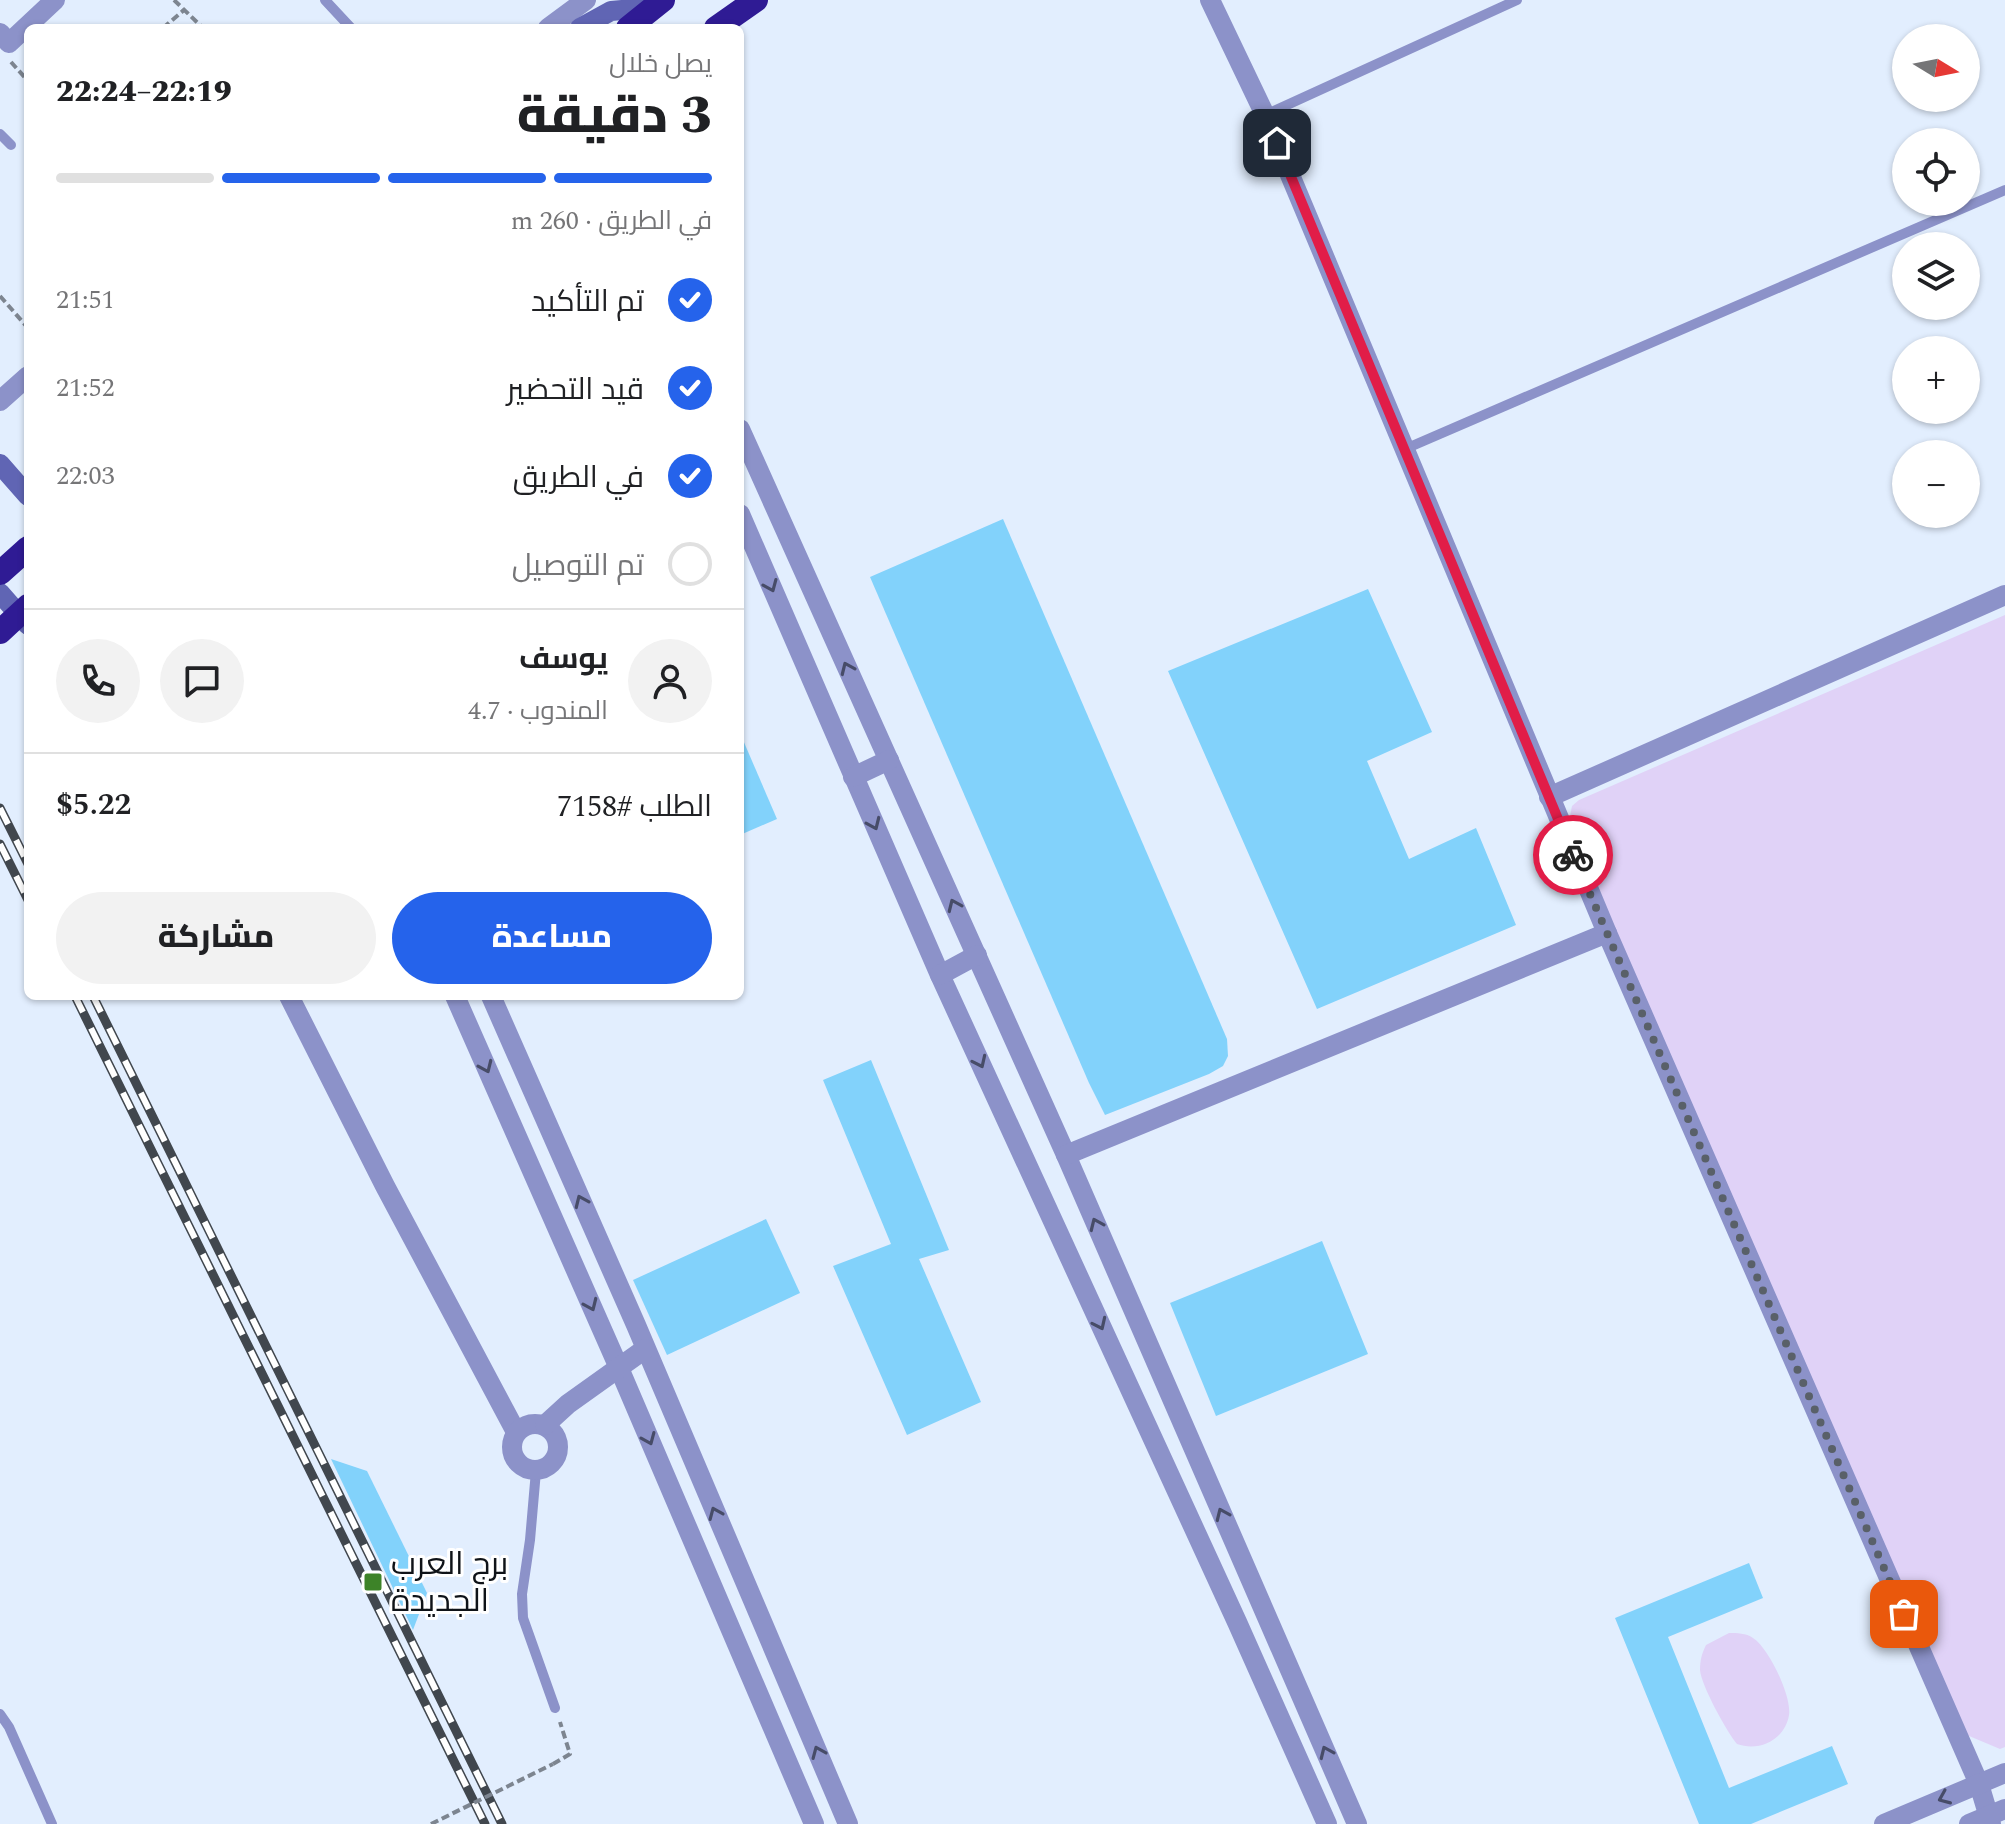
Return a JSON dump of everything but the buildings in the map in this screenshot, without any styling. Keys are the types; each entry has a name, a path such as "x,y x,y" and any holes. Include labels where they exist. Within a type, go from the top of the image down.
{"highway":[{"path":"722,24 756,0"},
{"path":"633,24 658,4"},
{"path":"0,573 24,552"},
{"path":"0,632 24,610"}],"street":[{"path":"27,24 55,0"},
{"path":"553,24 586,0"},
{"path":"1210,0 1265,115 1607,933 1995,1816 1969,1824"},
{"path":"587,24 611,11 658,4"},
{"path":"2,45 24,26"},
{"path":"0,401 24,380"},
{"path":"744,438 1066,1155 1357,1824"},
{"path":"0,464 24,491"},
{"path":"744,523 940,975 1327,1824"},
{"path":"0,593 24,620"},
{"path":"1549,797 2005,595"},
{"path":"853,777 889,760"},
{"path":"1066,1155 1607,933"},
{"path":"940,975 977,955"},
{"path":"291,1000 385,1186 516,1432"},
{"path":"457,1000 619,1368 814,1824"},
{"path":"493,1000 848,1824"},
{"path":"1076,1272 1110,1256"},
{"path":"545,1425 568,1404 645,1349"},
{"path":"529,1424 545,1425 558,1440 558,1453 550,1465 536,1471 528,1469 516,1461 511,1446 516,1432 529,1424"},
{"path":"745,1662 773,1648"},
{"path":"1884,1824 2005,1773"}],"lane":[{"path":"325,0 347,24"},
{"path":"1265,115 1517,0"},
{"path":"0,134 11,145"},
{"path":"1405,449 2005,190"},
{"path":"536,1471 522,1594 523,1618 555,1708"},
{"path":"0,1714 9,1727 52,1824"}],"path":[{"path":"174,0 199,24"},
{"path":"168,24 184,10"},
{"path":"2,45 24,75"},
{"path":"0,296 24,323"},
{"path":"431,1824 570,1754 555,1708"}],"shaded area":[{"path":"2005,615 2005,1747 2000,1749 1962,1733 1569,822 1572,806 1579,800"},
{"path":"1729,1633 1747,1635 1759,1643 1772,1662 1787,1697 1787,1724 1777,1737 1762,1745 1737,1744 1701,1677 1700,1663 1706,1645"}],"railway":[{"path":"0,808 24,856"},
{"path":"0,844 24,892"},
{"path":"77,1000 485,1824"},
{"path":"95,1000 502,1824"}],"way so far":[{"path":"1573,855 1904,1614"}],"place":[{"name":"برج العرب الجديدة","path":"373,1582"}],"route":[{"path":"1277,143 1573,855"}]}
